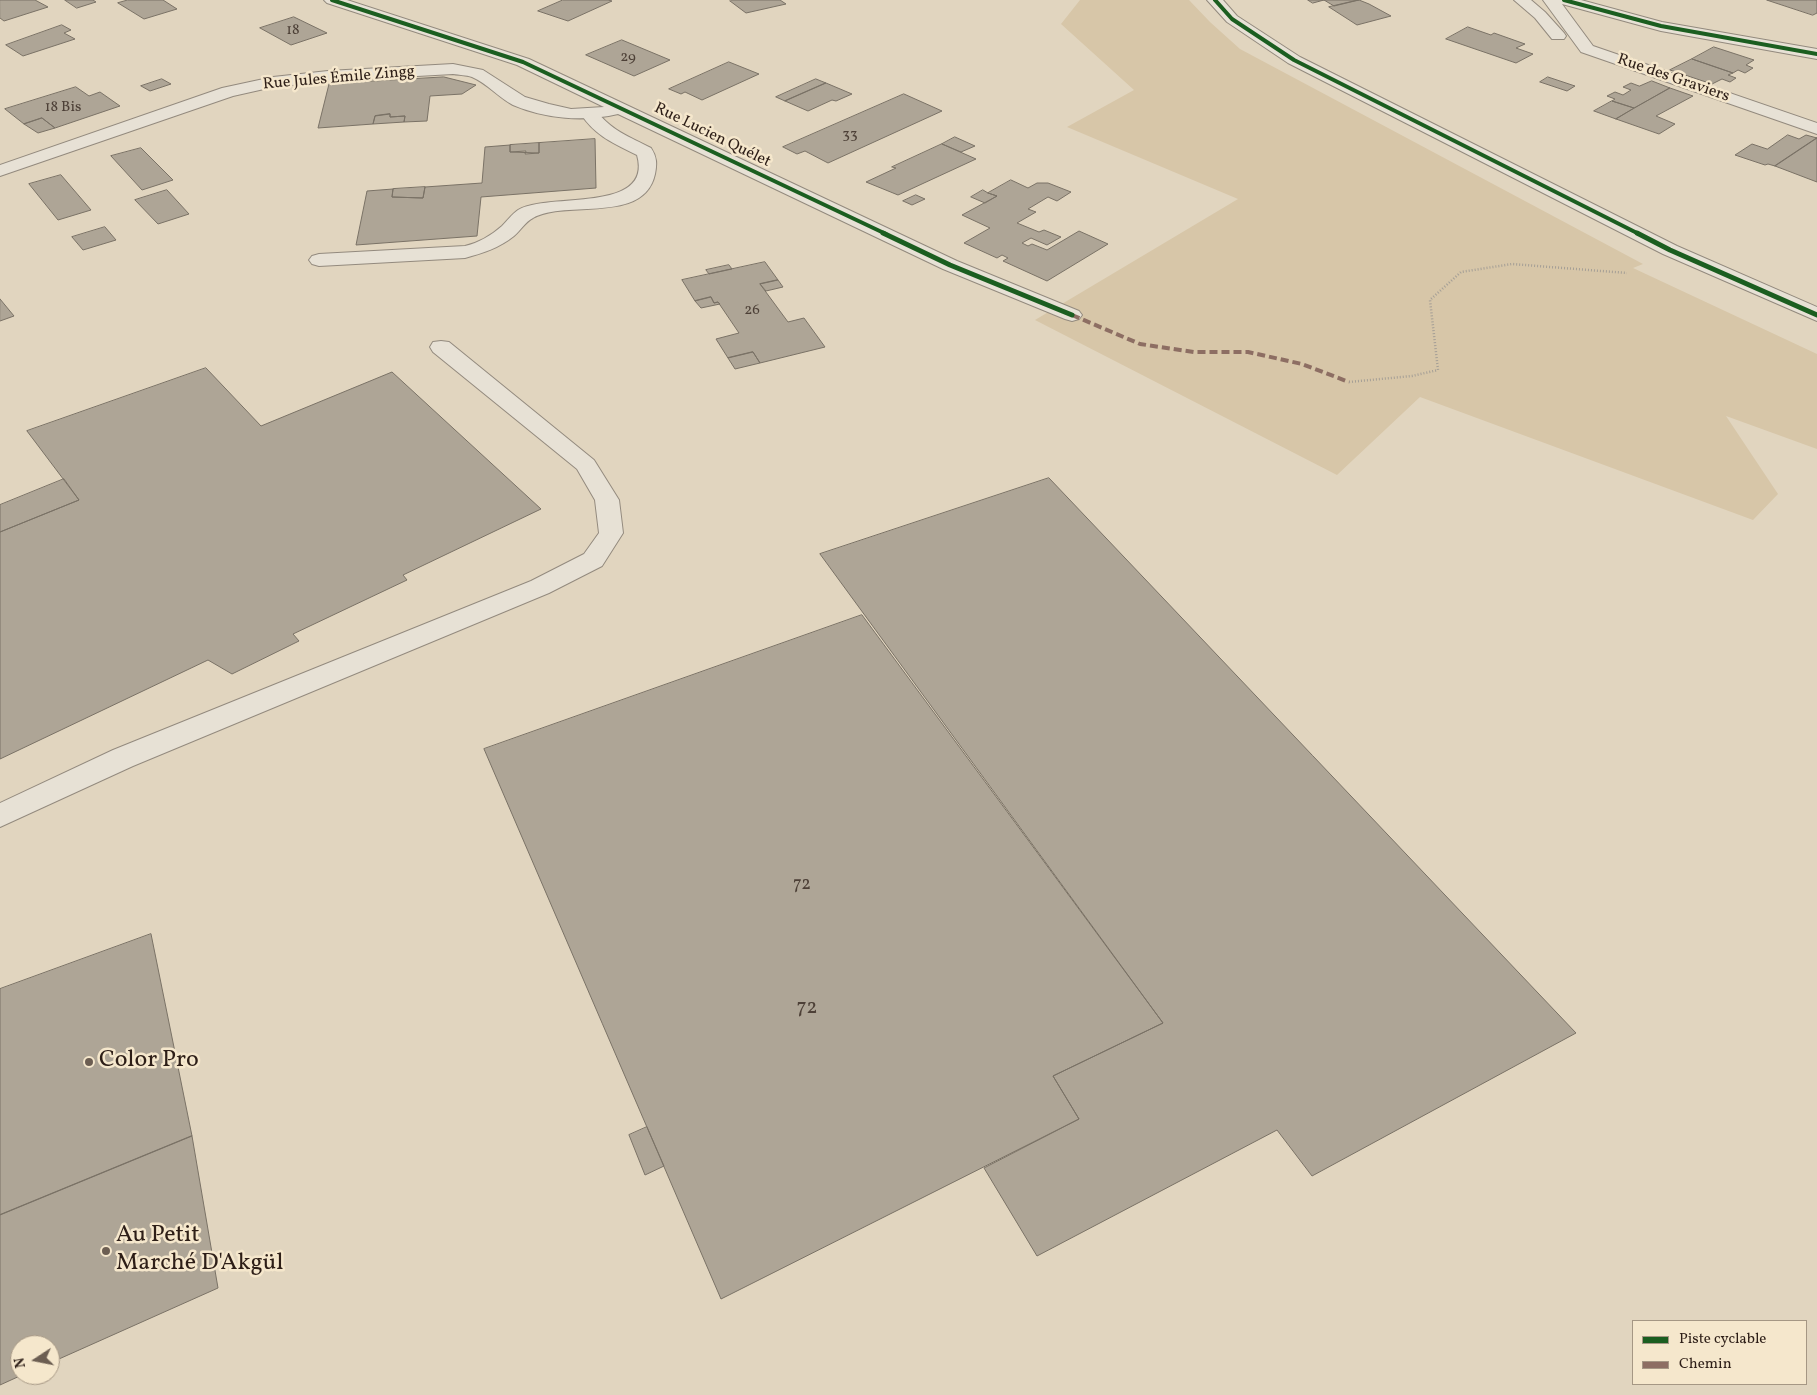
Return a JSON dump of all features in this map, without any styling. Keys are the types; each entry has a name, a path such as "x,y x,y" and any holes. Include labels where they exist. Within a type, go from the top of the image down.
{"street":[{"name":"Rue Lucien Quélet","path":"332,0 523,62 950,265 1072,315"},
{"path":"1216,0 1232,19 1294,60 1670,250 1817,315"},
{"path":"1551,0 1562,7 1587,49"},
{"path":"1525,2 1562,7 1817,54"},
{"name":"Rue des Graviers","path":"1525,2 1564,40 1817,130"},
{"name":"Rue Jules Émile Zingg","path":"0,171 228,92 273,82 328,76 453,69 477,73 519,101 571,114 590,114 621,108"},
{"path":"319,260 465,252 481,248 506,232 525,214 541,208 610,202 631,195 644,181 648,162 646,152 601,128 594,123 590,114"},
{"path":"0,816 123,758 540,587 593,560 611,533 607,500 586,465 441,347"}],"path":[{"path":"1349,382 1412,376 1438,370 1430,300 1461,272 1512,264 1629,273"}],"shaded area":[{"path":"1080,0 1189,0 1240,49 1643,264 1633,268 1817,354 1817,449 1726,416 1778,494 1753,520 1420,397 1337,475 1035,320 1238,199 1067,127 1134,90 1061,24"}],"building":[{"path":"0,0 35,0 48,7 4,21 0,18"},
{"path":"65,0 93,0 96,2 77,8"},
{"path":"128,0 163,0 177,9 144,19 118,3"},
{"path":"563,0 612,1 568,21 538,11"},
{"path":"731,0 780,0 786,4 746,13"},
{"path":"1308,0 1324,0 1313,3"},
{"path":"1324,0 1359,0 1334,6"},
{"path":"1359,0 1391,16 1357,25 1329,7"},
{"path":"1767,0 1817,0 1817,13 1813,15"},
{"path":"294,17 327,33 291,45 260,28"},
{"path":"62,25 71,30 64,33 75,39 23,56 6,45"},
{"path":"1468,27 1491,35 1494,33 1525,44 1516,48 1533,54 1516,63 1446,39"},
{"path":"622,40 670,60 634,76 586,55"},
{"path":"1714,47 1754,60 1746,65 1753,68 1745,73 1738,70 1733,73 1692,59"},
{"path":"1692,59 1733,73 1728,75 1736,78 1730,82 1722,79 1712,84 1670,70"},
{"path":"729,62 759,74 702,100 685,92 681,94 669,89"},
{"path":"444,77 476,85 462,94 430,96 427,121 404,122 405,116 390,117 390,114 375,116 373,124 318,128 329,84"},
{"path":"1548,77 1575,86 1567,91 1540,82"},
{"path":"162,79 171,84 150,91 141,86"},
{"path":"816,79 826,83 785,101 776,97"},
{"path":"1652,81 1670,88 1634,108 1612,101 1615,99 1607,96 1615,92 1623,95 1631,90 1623,87 1631,83 1639,86"},
{"path":"826,83 852,94 836,101 832,100 808,111 785,101"},
{"path":"76,87 89,96 100,92 120,106 55,128 42,118 24,124 5,109"},
{"path":"1670,88 1693,96 1656,116 1675,124 1659,134 1616,119"},
{"path":"904,94 942,111 828,163 805,151 797,154 783,147"},
{"path":"1612,101 1634,108 1616,119 1594,111"},
{"path":"390,114 390,117 405,116 404,122 373,124 375,116"},
{"path":"42,118 55,128 38,133 24,124"},
{"path":"1788,135 1799,139 1806,135 1817,138 1775,166 1765,165 1735,155 1752,144 1767,149"},
{"path":"955,137 975,146 961,152 942,144"},
{"path":"1817,138 1817,182 1775,166"},
{"path":"595,139 596,188 481,197 477,236 356,245 367,191 393,189 392,197 423,198 425,187 482,183 485,147 510,145 510,152 526,151 525,154 539,153 539,143"},
{"path":"539,143 539,153 510,152 510,145"},
{"path":"942,144 976,159 898,195 866,182 896,168 892,167"},
{"path":"141,148 173,180 142,190 111,156"},
{"path":"61,175 91,210 58,220 29,184"},
{"path":"1011,180 1028,188 1037,183 1048,183 1071,192 1057,201 1048,197 1028,209 1036,212 1017,223 1039,232 1044,230 1061,237 1047,245 1031,238 1022,243 1028,246 1032,244 1047,250 1079,231 1108,244 1047,281 1003,261 1008,258 1002,255 997,258 964,243 990,228 962,215 997,196 988,193"},
{"path":"425,187 423,198 392,197 393,189"},
{"path":"167,190 189,214 158,224 135,200"},
{"path":"983,190 997,196 985,203 971,197"},
{"path":"916,195 925,199 912,205 903,201"},
{"path":"105,227 116,240 83,250 72,237"},
{"path":"765,262 778,280 760,284 788,322 804,318 825,347 760,363 753,352 728,358 716,339 739,333 718,302 714,303 711,297 695,301 682,280"},
{"path":"729,265 732,269 709,274 706,270"},
{"path":"778,280 783,287 766,291 760,284"},
{"path":"711,297 714,303 718,302 720,304 701,308 695,301"},
{"path":"0,299 14,316 0,321"},
{"path":"753,352 760,363 735,369 728,358"},
{"path":"206,368 261,426 392,372 541,509 403,575 407,580 293,634 299,641 232,674 208,660 0,759 0,532 79,500 27,431"},
{"path":"1049,478 1576,1033 1312,1176 1277,1130 1037,1256 984,1168 1079,1119 1053,1076 1163,1023 820,554"},
{"path":"64,479 79,500 0,532 0,505"},
{"path":"862,615 1163,1023 1053,1076 1079,1119 721,1299 484,749"},
{"name":"Color Pro","path":"151,934 192,1136 0,1215 0,989"},
{"path":"647,1127 664,1166 645,1175 629,1135"},
{"name":"Au Petit Marché D'Akgül","path":"192,1136 218,1288 60,1359 60,1335 10,1335 10,1380 0,1385 0,1215"}],"marked path":[{"path":"1072,315 1140,344 1194,352 1248,352 1302,364 1349,382"}],"cycle path":[{"path":"332,0 523,62 950,265 1072,315"},
{"path":"1215,0 1232,19 1294,60 1670,250 1817,315"},
{"path":"1564,0 1661,26 1817,54"}],"place":[{"name":"Color Pro","path":"89,1062"},
{"name":"Au Petit Marché D'Akgül","path":"106,1251"}]}
